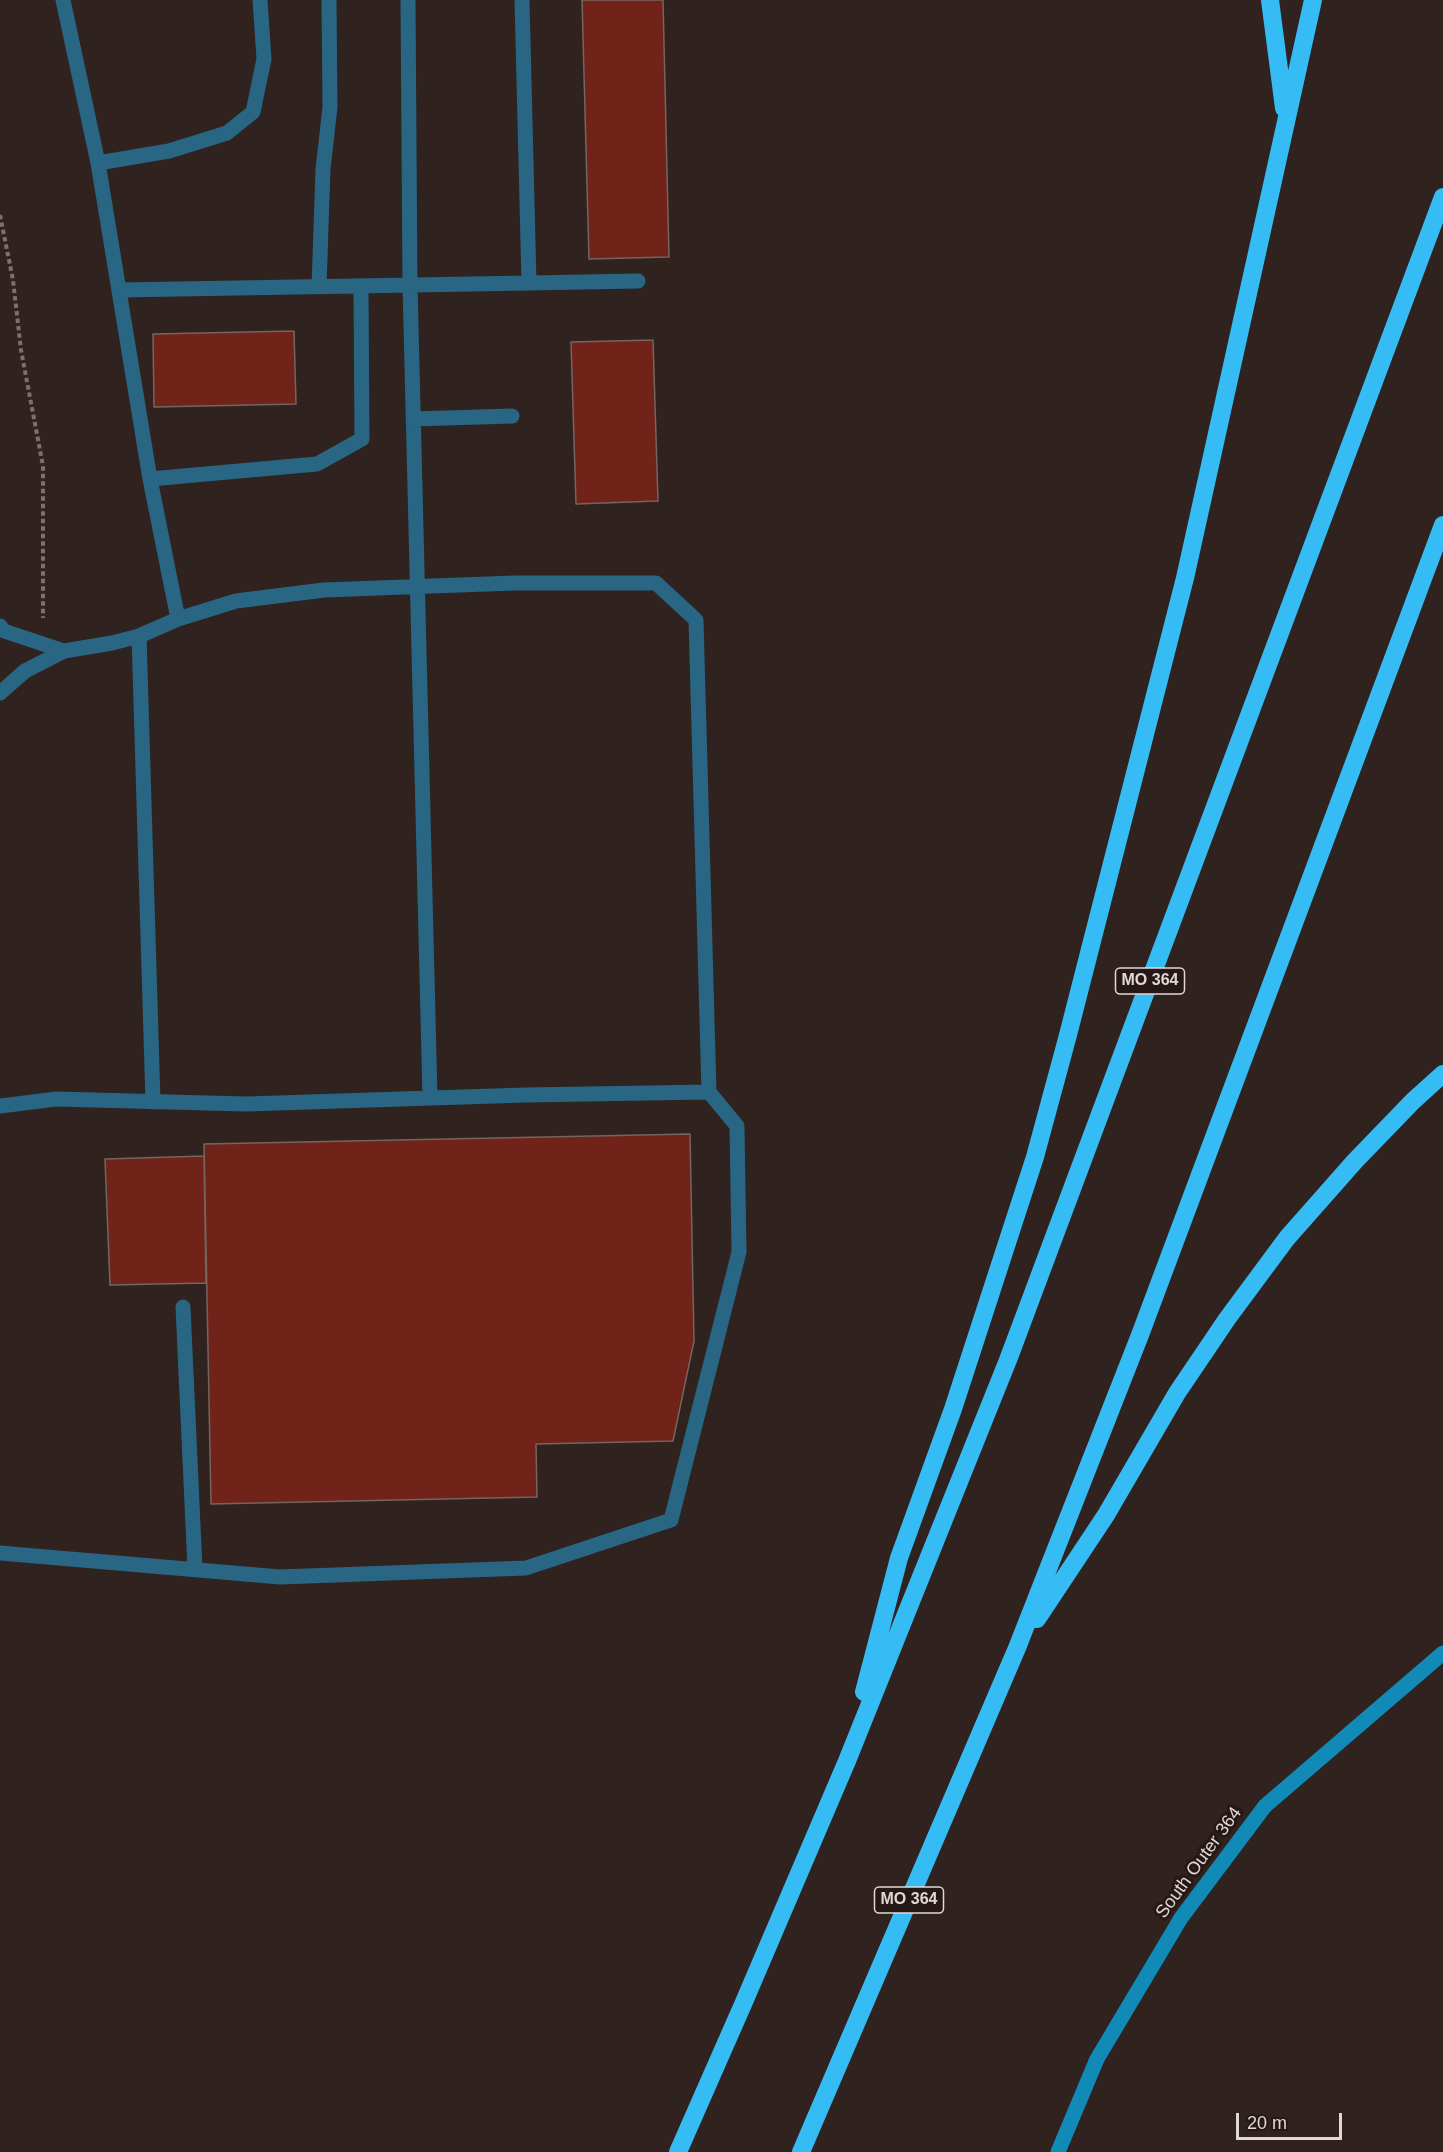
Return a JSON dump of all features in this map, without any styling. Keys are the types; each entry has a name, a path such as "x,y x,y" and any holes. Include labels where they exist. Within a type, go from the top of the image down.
{"highway":[{"path":"1270,0 1286,122"},
{"path":"847,1761 899,1558 953,1409 1035,1157 1068,1035 1185,578 1313,0"},
{"name":"MO 364","path":"678,2152 847,1761 1008,1360 1443,197"},
{"name":"MO 364","path":"801,2152 1017,1648 1140,1335 1443,525"},
{"path":"1017,1648 1106,1515 1177,1393 1233,1310 1287,1238 1340,1178 1413,1101 1443,1074"}],"street":[{"name":"South Outer 364","path":"1058,2152 1097,2059 1181,1918 1258,1815 1274,1798 1443,1653"}],"lane":[{"path":"63,0 98,163 150,479 178,619"},
{"path":"98,163 169,151 227,133 253,112 264,58 260,0"},
{"path":"319,287 323,169 330,107 329,0"},
{"path":"408,0 410,285 430,1098"},
{"path":"522,0 529,283"},
{"path":"120,290 638,281"},
{"path":"150,479 317,464 362,439 361,286"},
{"path":"413,419 512,416"},
{"path":"0,693 25,671 64,651 139,636 178,619 236,601 324,590 607,581 656,582 696,620 709,1092 737,1126 739,1252 671,1520 526,1568 280,1577 0,1553"},
{"path":"0,626 4,631 64,651"},
{"path":"139,636 153,1102"},
{"path":"0,1106 56,1099 246,1104 709,1092"},
{"path":"183,1307 195,1569"}],"path":[{"path":"0,215 13,280 21,350 43,466 43,620 64,651"}],"building":[{"path":"582,0 663,0 669,257 589,259"},
{"path":"294,331 296,404 154,407 153,334"},
{"path":"653,340 658,501 576,504 571,342"},
{"path":"690,1134 694,1341 673,1441 536,1444 537,1497 211,1504 204,1144"},
{"path":"204,1156 206,1283 110,1285 105,1159"}]}
